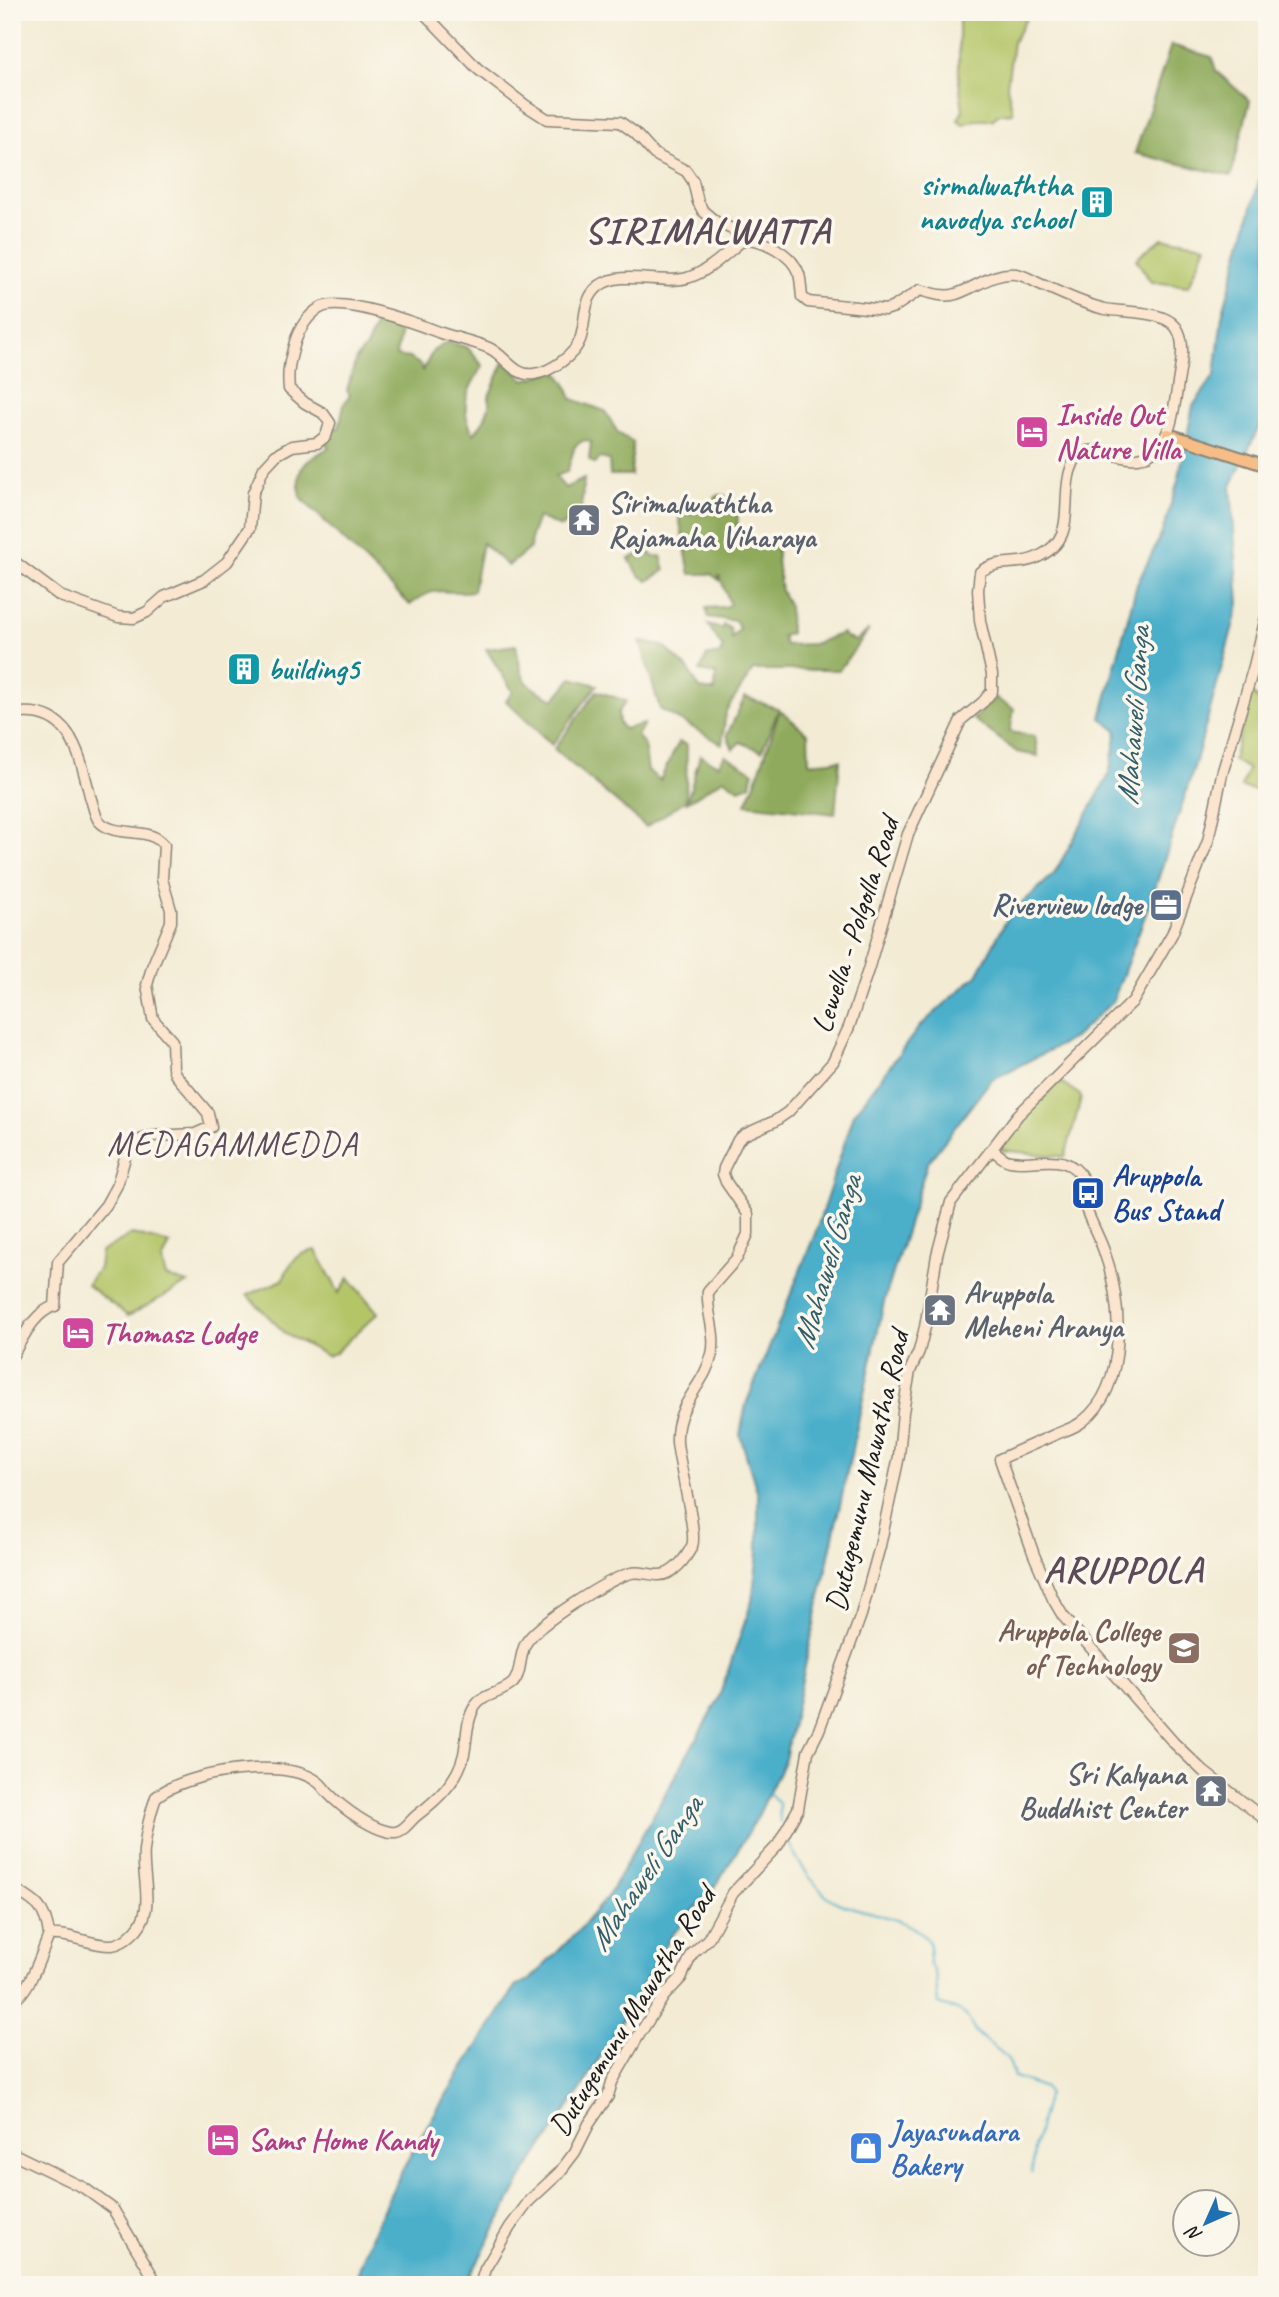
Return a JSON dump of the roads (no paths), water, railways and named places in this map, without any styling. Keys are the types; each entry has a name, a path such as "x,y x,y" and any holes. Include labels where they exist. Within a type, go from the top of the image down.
{"main road":[{"path":"1172,435 1264,465"}],"street":[{"path":"424,12 478,69 547,119 620,122 635,133 654,154 685,171 693,181 703,211 716,222 732,229 744,239 763,241 791,261 799,273 802,297 808,302 886,310 919,290 955,295 991,277 1017,274 1087,304 1163,318 1175,327 1182,356 1172,435"},
{"path":"12,560 61,596 118,617 134,618 164,597 204,580 227,562 250,528 253,493 264,468 276,455 292,446 317,443 326,436 330,423 323,413 305,403 289,389 287,368 297,337 307,319 322,307 345,306 395,316 491,348 524,374 535,374 554,366 578,344 586,307 594,291 601,285 626,278 674,280 690,277 707,269 744,239"},
{"name":"Lewella - Polgolla Road","path":"49,1935 62,1934 113,1945 136,1931 147,1912 144,1851 156,1797 163,1791 201,1778 242,1769 298,1772 317,1781 335,1800 362,1819 386,1830 401,1831 436,1800 455,1776 463,1757 472,1709 480,1700 511,1685 516,1678 526,1642 540,1628 571,1604 621,1577 633,1573 661,1576 686,1558 694,1541 677,1440 680,1418 683,1406 701,1379 712,1354 708,1291 742,1250 749,1224 744,1205 726,1182 724,1168 738,1140 775,1121 805,1095 833,1062 849,1027 908,834 961,720 992,691 992,674 980,621 980,572 1000,563 1038,558 1059,540 1065,527 1069,474 1077,455 1094,449 1119,458 1136,459 1154,451 1172,435"},
{"name":"Dutugemunu Mawatha Road","path":"480,2285 485,2269 510,2227 530,2200 559,2173 575,2152 639,2035 664,1996 681,1978 692,1954 708,1939 733,1894 778,1845 798,1810 808,1752 819,1730 861,1615 880,1546 899,1456 910,1371 922,1339 937,1255 951,1202 1018,1115 1133,1001 1172,934 1208,841 1222,774 1267,613"},
{"path":"12,714 39,712 57,720 79,753 98,820 108,827 152,836 164,845 162,879 171,922 149,975 149,1003 153,1018 172,1041 175,1074 208,1113 211,1127 195,1134 153,1136 134,1142 127,1151 117,1185 106,1205 58,1262 55,1306 46,1308 36,1319 12,1356"},
{"path":"992,1149 1007,1161 1061,1162 1072,1164 1079,1170 1084,1180 1082,1195 1105,1253 1117,1308 1116,1353 1111,1380 1104,1398 1080,1424 1000,1460 1034,1555 1063,1616 1097,1657 1203,1771 1267,1821"},
{"path":"12,1888 36,1901 48,1924 49,1935 29,1981 18,1998 12,2001"},
{"path":"12,2153 84,2188 113,2209 158,2285"}],"water":[{"name":"Mahaweli Ganga","path":"1267,152 1267,410 1231,486 1239,604 1196,761 1154,892 1113,1001 1074,1038 991,1080 927,1164 884,1302 785,1759 757,1818 717,1884 672,1935 585,2083 525,2173 465,2285 354,2285 385,2206 404,2167 447,2093 517,1985 530,1980 608,1896 718,1700 752,1601 758,1552 758,1495 740,1435 746,1404 815,1234 854,1114 920,1026 977,975 1009,915 1054,874 1109,775 1117,731 1101,718 1137,584 1162,533 1178,481 1193,406 1215,375 1222,316"}],"waterway":[{"path":"769,1793 779,1803 780,1822"},
{"path":"790,1845 810,1878 831,1899 848,1907 899,1921 921,1933 930,1946 929,1962 936,1977 939,2004 958,2010 966,2016 976,2032 1004,2055 1014,2077 1045,2088 1048,2093 1034,2148 1032,2173"}],"place":[{"name":"sirmalwaththa navodya school","path":"1097,202"},
{"name":"Inside Out Nature Villa","path":"1032,432"},
{"name":"Sirimalwaththa Rajamaha Viharaya","path":"584,520"},
{"name":"building5","path":"244,669"},
{"name":"Riverview lodge","path":"1166,905"},
{"name":"Aruppola Bus Stand","path":"1088,1193"},
{"name":"Aruppola Meheni Aranya","path":"940,1310"},
{"name":"Thomasz Lodge","path":"78,1333"},
{"name":"Aruppola College of Technology","path":"1184,1648"},
{"name":"Sri Kalyana Buddhist Center","path":"1211,1791"},
{"name":"Sams Home Kandy","path":"223,2140"},
{"name":"Jayasundara Bakery","path":"866,2148"}],"district":[{"name":"SIRIMALWATTA","path":"708,230"},
{"name":"MEDAGAMMEDDA","path":"233,1144"},
{"name":"ARUPPOLA","path":"1124,1569"}]}
